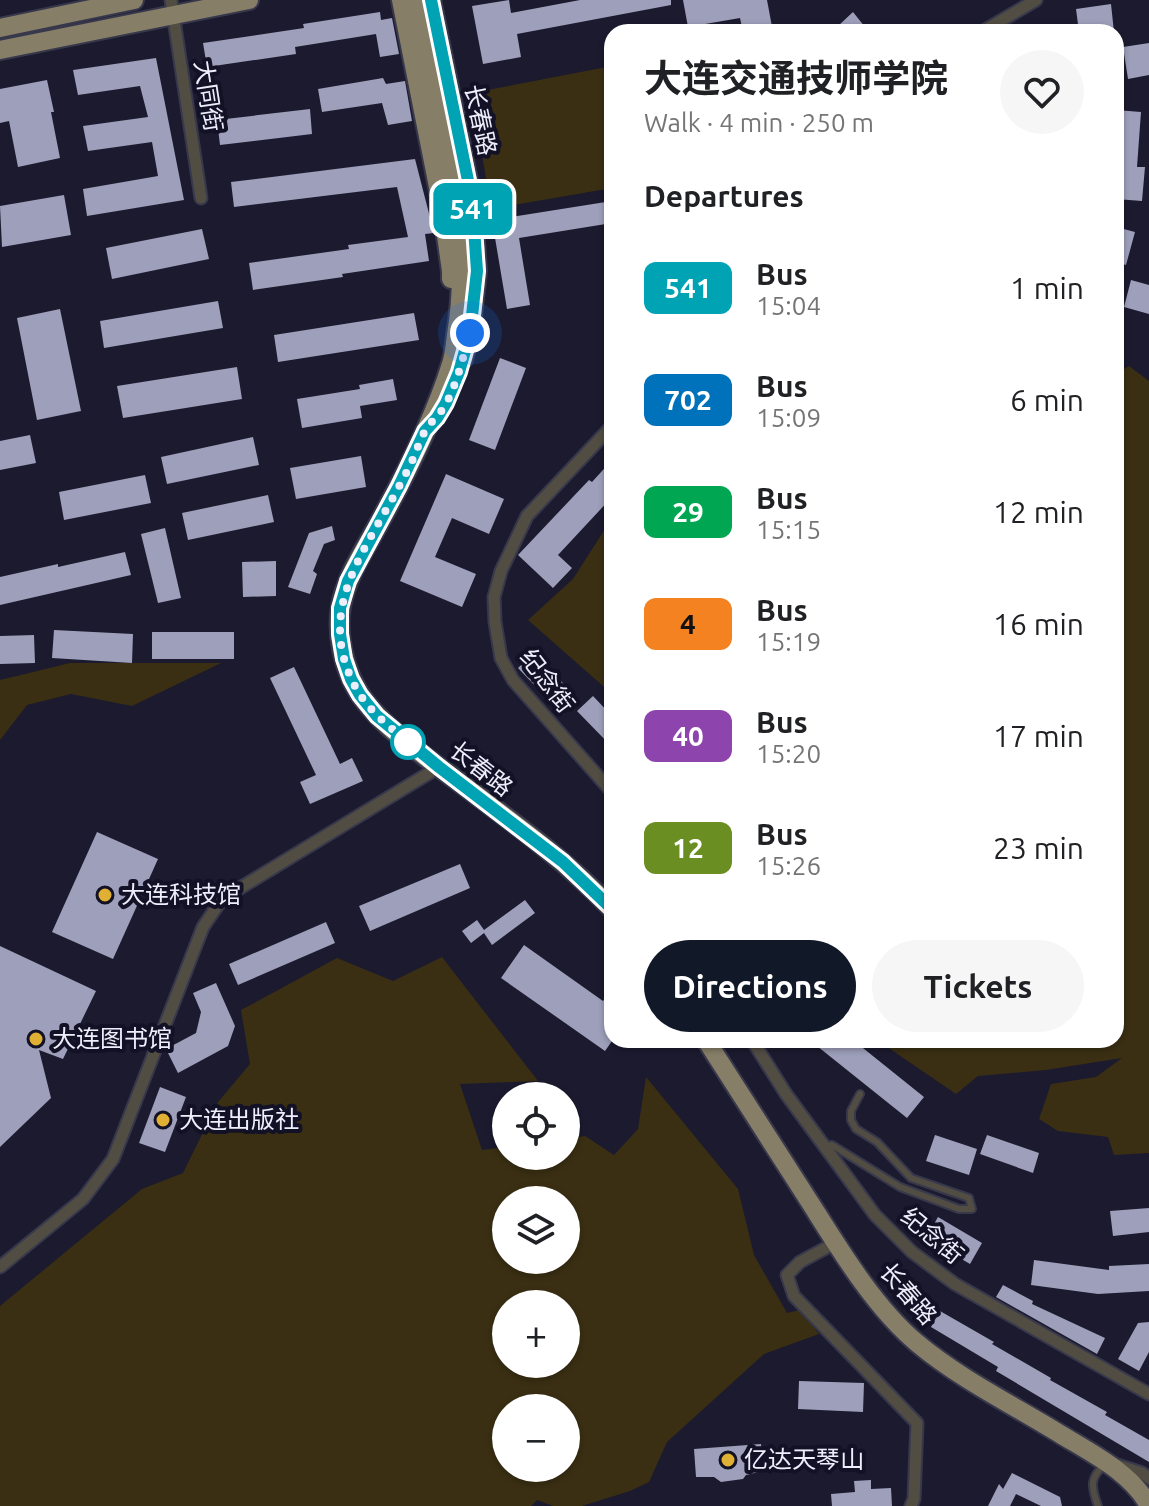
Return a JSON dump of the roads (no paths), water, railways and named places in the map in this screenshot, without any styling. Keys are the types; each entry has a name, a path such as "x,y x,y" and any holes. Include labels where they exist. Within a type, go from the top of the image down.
{"main road":[{"path":"0,28 134,0"},
{"path":"0,50 172,7 249,0"},
{"name":"长春路","path":"401,0 442,207 451,271 446,333 426,410 425,431"},
{"name":"长春路","path":"417,0 457,207 462,261 460,310 451,363 425,431 348,581 340,608 344,659 360,695 377,716 563,862 604,901"},
{"name":"长春路","path":"425,431 446,403 459,372 470,333 477,271 472,200 431,0"},
{"name":"长春路","path":"711,1048 835,1243 884,1310 916,1342 956,1371 1106,1463 1143,1494 1149,1506"}],"street":[{"path":"996,24 1036,0"},
{"name":"大同街","path":"172,7 201,198"},
{"name":"纪念街","path":"604,434 527,516 501,571 494,597 501,658 513,680 604,783"},
{"path":"0,1267 83,1199 113,1159 203,927 222,899 439,767"},
{"name":"纪念街","path":"757,1048 786,1094 875,1215 912,1252 955,1284 1149,1394"},
{"path":"835,1243 800,1262 787,1275 794,1296 917,1423 914,1499 911,1506"},
{"path":"1106,1463 1125,1466 1149,1478"}],"lane":[{"path":"823,1146 832,1145 900,1187 959,1209 972,1209 969,1198 911,1178 877,1142 856,1129 851,1120 851,1111 860,1094"},
{"path":"1098,1506 1092,1483 1097,1471 1106,1463"}],"place":[{"name":"大连科技馆","path":"105,895"},
{"name":"大连图书馆","path":"36,1039"},
{"name":"大连出版社","path":"163,1120"},
{"name":"亿达天琴山","path":"728,1460"}]}
